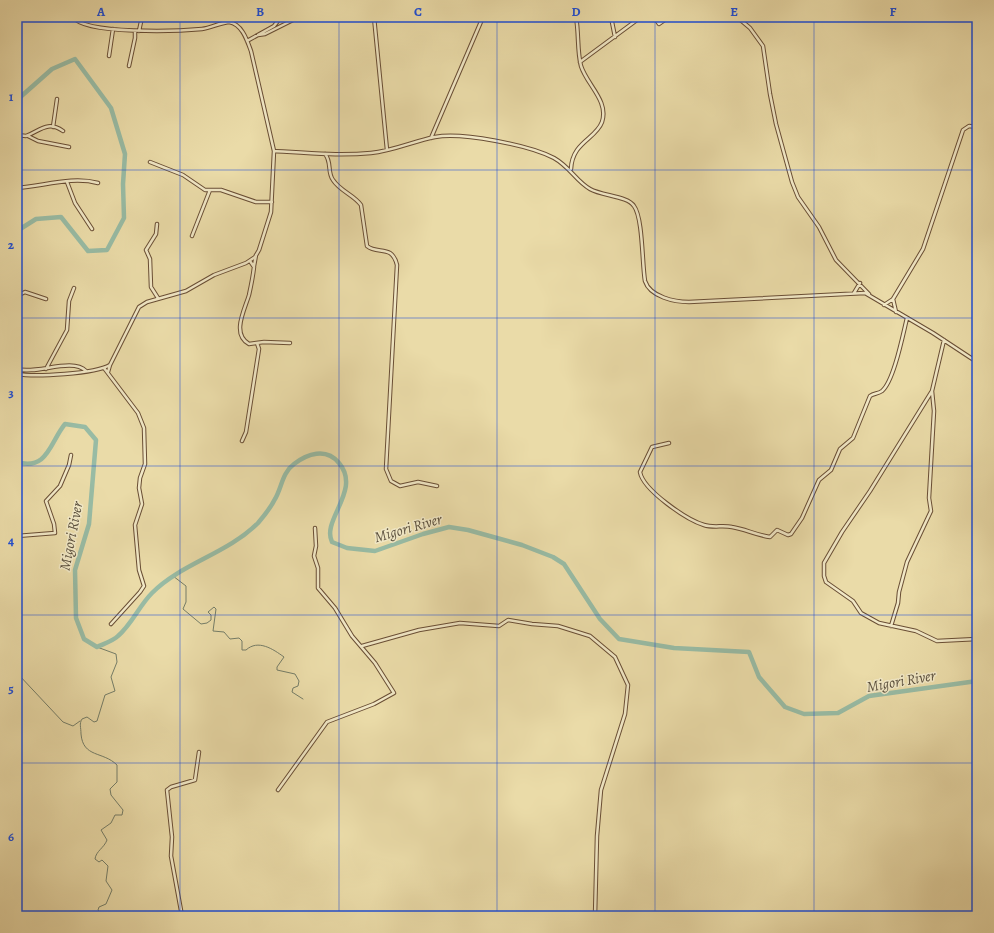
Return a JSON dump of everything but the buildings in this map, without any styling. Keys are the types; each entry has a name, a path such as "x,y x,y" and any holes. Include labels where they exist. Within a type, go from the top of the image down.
{"street":[{"path":"73,17 82,24 135,31 201,29 232,22"},
{"path":"139,31 142,17"},
{"path":"232,22 234,17"},
{"path":"248,41 274,26 281,17"},
{"path":"258,35 265,34 299,17"},
{"path":"374,17 388,150"},
{"path":"431,138 483,17"},
{"path":"565,165 572,160 583,142 599,128 603,115 600,99 580,62 576,17"},
{"path":"611,17 615,36"},
{"path":"580,62 641,17"},
{"path":"654,17 660,24 669,17"},
{"path":"737,17 750,28 763,46 770,94 795,191 819,227 836,260 860,283 869,294 884,305 944,340 977,362"},
{"path":"232,22 240,29 248,41 274,151 270,217 256,255 249,296 244,306 240,328 247,343 290,343"},
{"path":"109,56 113,29"},
{"path":"129,66 135,31"},
{"path":"53,127 57,99"},
{"path":"884,305 893,299 921,253 963,130 969,126 977,127"},
{"path":"28,136 41,127 53,127 63,131"},
{"path":"17,135 28,136 38,141 68,147"},
{"path":"274,151 359,154 388,150 431,138 453,136 493,141 534,150 565,165 589,189 607,196 626,200 634,206 639,221 645,281 648,288 661,296 683,302 854,293 869,294"},
{"path":"324,153 330,161 330,174 334,182 361,205 367,246 371,249 386,251 394,257 397,266 389,396 386,469 388,476 391,481 401,486 418,482 437,486"},
{"path":"571,170 572,160"},
{"path":"150,162 183,175 202,188 210,190 218,189 256,202 272,202"},
{"path":"17,188 67,182 84,181 98,183"},
{"path":"67,182 75,203 92,229"},
{"path":"192,236 210,190"},
{"path":"157,224 156,234 146,250 150,259 151,287 158,298"},
{"path":"108,372 136,311 147,302 186,291 214,275 250,261 256,255"},
{"path":"250,261 254,266"},
{"path":"854,293 860,283"},
{"path":"46,369 67,330 69,301 74,288"},
{"path":"17,296 25,292 46,299"},
{"path":"893,299 896,312"},
{"path":"669,443 652,446 640,472 644,480 664,500 679,512 707,526 732,527 768,537 772,536 777,530 791,535 802,518 821,476 829,472 840,449 847,445 853,438 870,396 882,391 887,383 898,357 907,318"},
{"path":"944,340 932,391 824,563 826,582 853,601 861,614 879,623 916,631 937,641 977,639"},
{"path":"242,441 246,432 259,349 257,343"},
{"path":"17,374 32,376 86,371 103,368 110,365"},
{"path":"17,369 31,371 63,366 77,366 82,367 86,371"},
{"path":"103,368 108,372 112,381 140,417 145,431 145,464 140,478 139,488 142,504 135,525 139,570 144,586 111,624"},
{"path":"891,626 898,603 899,590 908,562 931,509 929,498 934,411 932,391"},
{"path":"17,536 55,533 54,524 46,502 60,486 69,465 71,455"},
{"path":"278,790 327,722 374,704 393,694 393,690 362,646 352,636 336,608 318,588 318,568 314,556 316,546 315,528"},
{"path":"362,646 419,630 460,623 499,626 508,620 558,626 590,636 615,658 628,685 625,714 601,790 597,836 595,916"},
{"path":"182,916 171,856 172,837 167,790 171,787 195,780 199,752"}],"waterway":[{"name":"Migori River","path":"17,100 52,69 75,59 111,108 125,154 123,184 124,218 107,250 88,251 61,217 36,219 17,231"},
{"name":"Migori River","path":"17,462 27,464 42,459 65,424 85,427 96,440 89,524 75,570 76,618 84,639 97,647 116,638 127,626 147,598 164,583 246,534 258,523 269,508 290,468 305,457 322,454 334,458 345,473 346,484 344,494 330,533 332,542 347,548 375,551 423,534 449,527 468,530 522,545 553,557 564,564 600,619 619,639 674,648 749,652 759,677 785,707 804,714 838,713 869,696 977,681"},
{"path":"173,576 186,586 186,602 183,609 201,624 207,623 211,620 211,615 208,612 214,607 216,609 213,631 224,632 230,639 239,638 242,641 242,650 246,650 255,645 260,645 270,648 284,657 277,667 277,670 295,674 299,681 298,686 293,688 292,692 303,699"},
{"path":"97,647 116,654 117,662 111,677 115,691 105,695 97,721 94,722 87,717 82,719 80,724 81,734 83,742 90,751 112,761 117,765 117,782 110,789 111,795 123,810 122,815 115,815 111,823 101,830 107,840 95,859 99,862 102,860 108,866 106,881 112,890 106,904 99,907 98,910 102,916"},
{"path":"18,674 63,722 73,726 80,721"}]}
